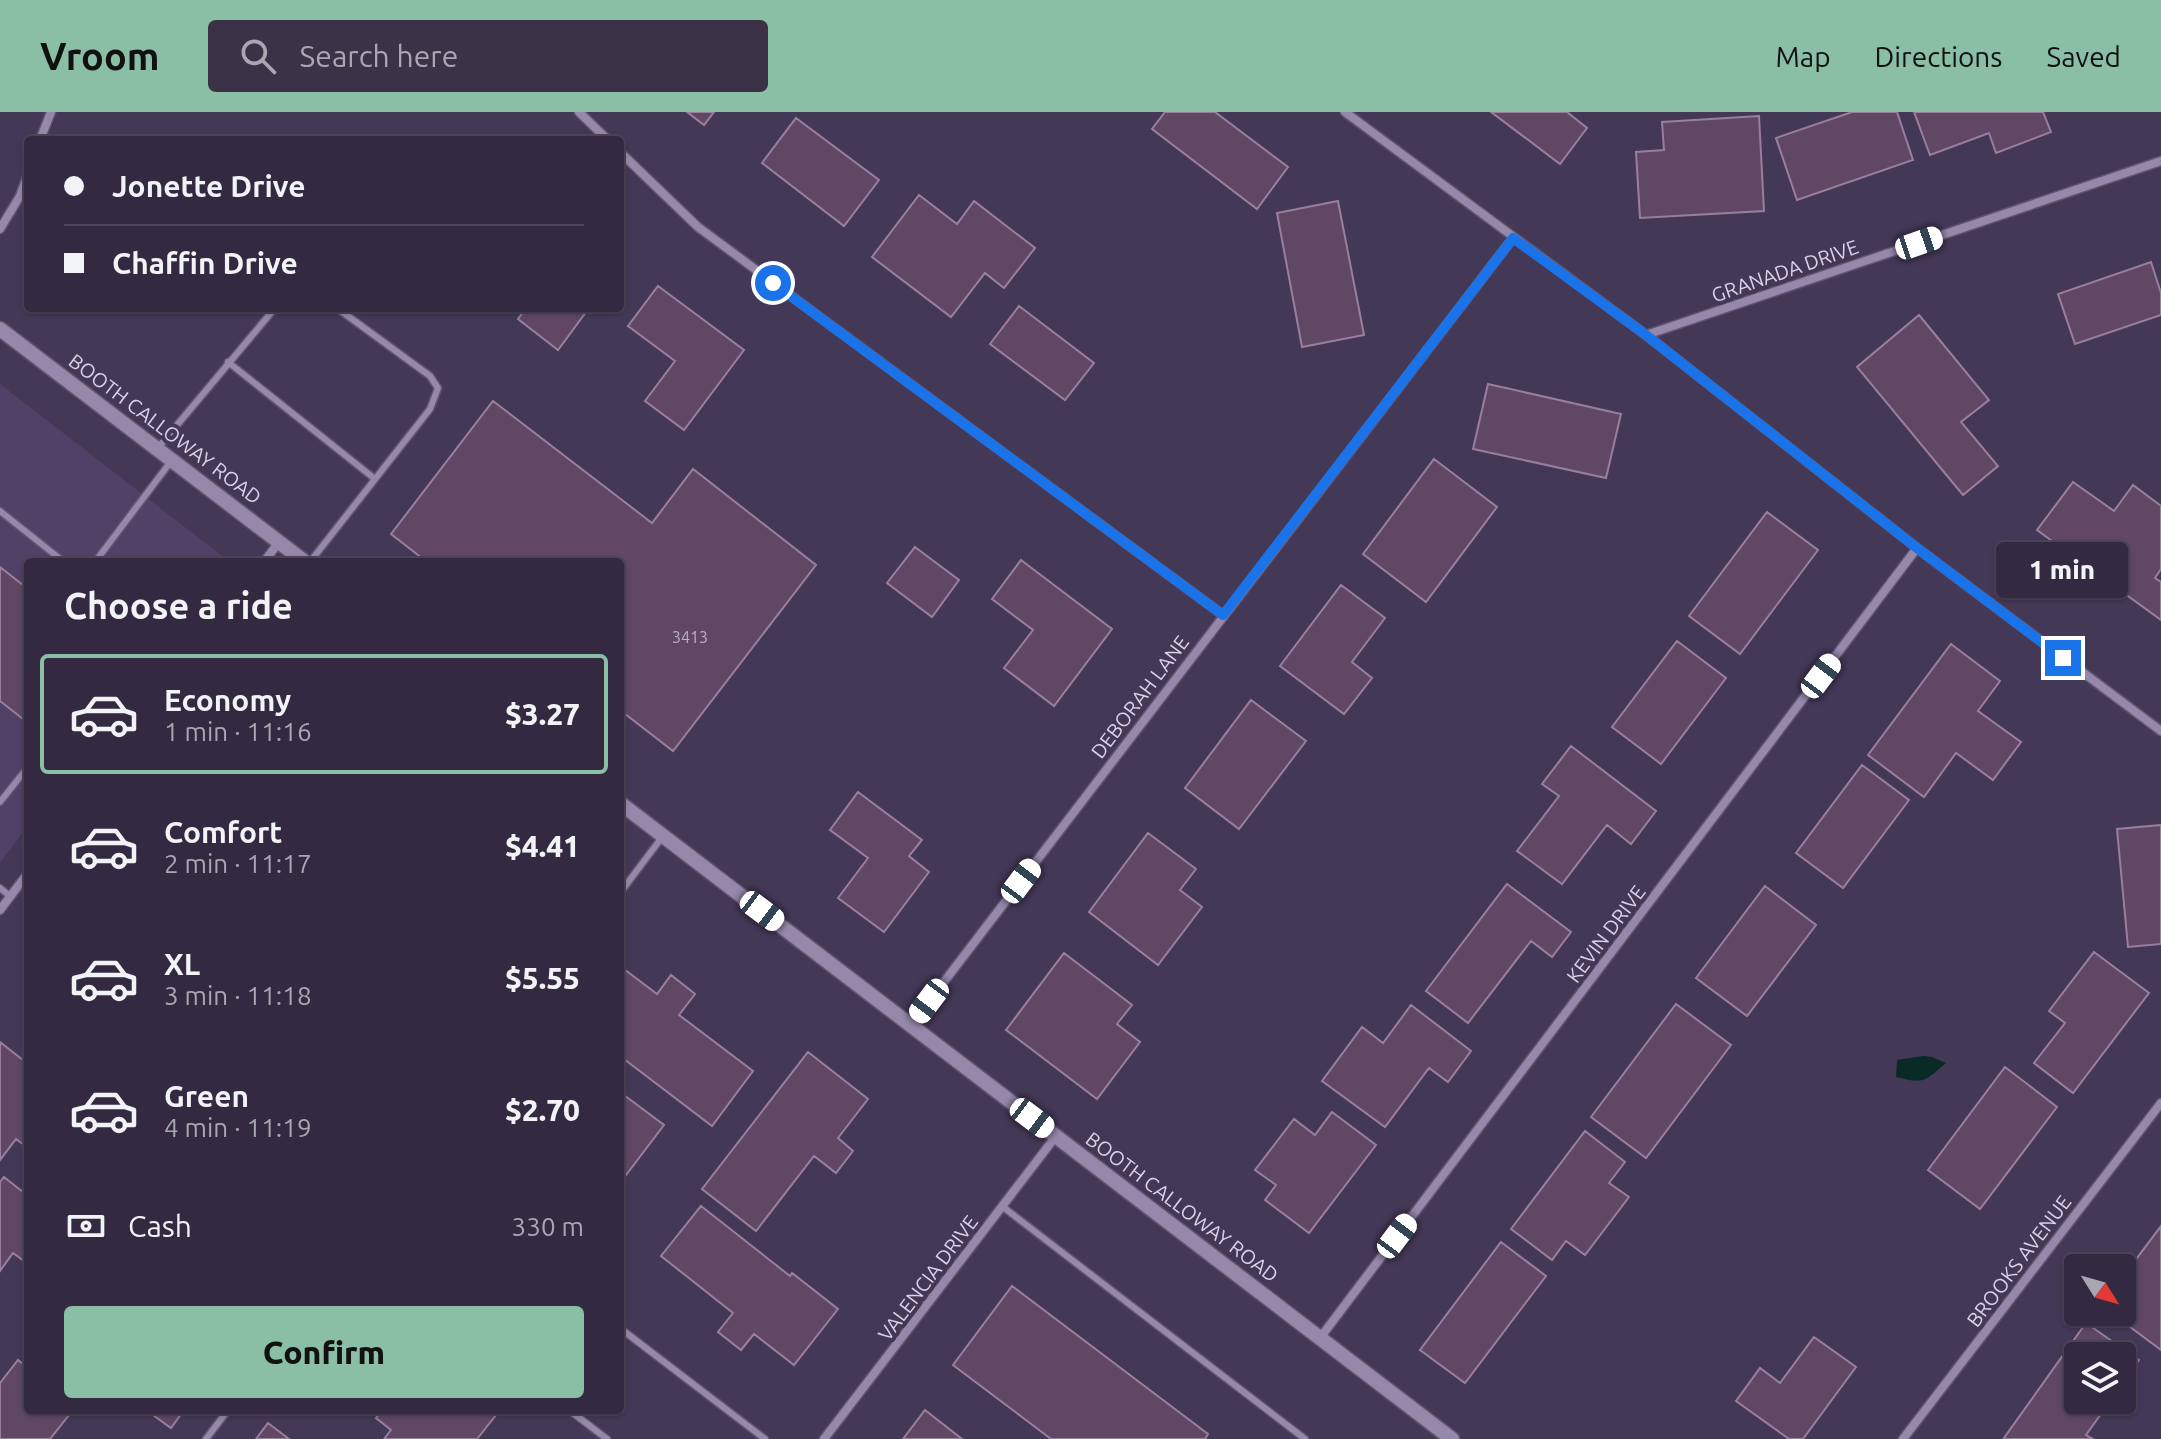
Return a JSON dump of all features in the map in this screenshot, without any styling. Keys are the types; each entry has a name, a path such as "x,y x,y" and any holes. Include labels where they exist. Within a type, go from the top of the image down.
{"street":[{"path":"42,136 51,112"},
{"path":"579,112 604,136"},
{"path":"1345,112 1646,335 1917,548 2161,731"},
{"path":"624,156 698,227 1223,615"},
{"name":"GRANADA DRIVE","path":"1646,335 2161,161"},
{"path":"0,229 24,185"},
{"name":"DEBORAH LANE","path":"911,1025 1513,238"},
{"name":"BOOTH CALLOWAY ROAD","path":"0,329 302,558"},
{"path":"267,558 279,542"},
{"name":"KEVIN DRIVE","path":"1320,1338 1917,548"},
{"name":"BOOTH CALLOWAY ROAD","path":"624,806 1452,1439"},
{"path":"0,910 24,878"},
{"name":"BROOKS AVENUE","path":"1903,1439 2161,1103"},
{"name":"VALENCIA DRIVE","path":"824,1439 1056,1136"}],"lane":[{"path":"157,449 272,312"},
{"path":"311,558 430,409 438,388 430,376 342,312"},
{"path":"228,362 375,479"},
{"path":"98,558 172,460"},
{"path":"0,511 59,558"},
{"path":"0,802 3,792 24,771"},
{"path":"624,888 663,836"},
{"path":"0,888 10,896"},
{"path":"1003,1207 1305,1439"},
{"path":"625,1332 765,1439"},
{"path":"206,1439 225,1414"},
{"path":"574,1414 607,1439"}],"shaded area":[{"path":"0,384 225,558 24,558 24,830 0,863"},
{"path":"1923,1056 1946,1063 1923,1080 1896,1077 1897,1060"}],"building":[{"path":"687,112 714,112 704,125"},
{"path":"1165,112 1215,112 1288,167 1257,209 1152,129"},
{"path":"1491,112 1567,112 1587,128 1560,164"},
{"path":"1852,112 1897,112 1913,160 1797,200 1776,138"},
{"path":"1914,112 2043,112 2051,132 1996,153 1989,133 1930,155"},
{"path":"1759,116 1764,211 1640,218 1636,152 1664,150 1662,122"},
{"path":"796,118 879,180 844,226 762,163"},
{"path":"919,195 957,224 974,201 1035,248 1004,288 985,273 951,317 872,257"},
{"path":"1338,201 1364,335 1302,347 1277,213"},
{"path":"2151,262 2161,293 2161,315 2075,344 2058,294"},
{"path":"658,286 744,350 684,430 645,401 675,361 628,326"},
{"path":"1019,306 1094,363 1065,400 990,344"},
{"path":"523,312 586,312 558,350 518,319"},
{"path":"1919,315 1989,400 1961,422 1998,466 1963,495 1857,367"},
{"path":"1488,384 1621,414 1606,478 1473,449"},
{"path":"493,401 652,523 693,469 816,565 673,751 624,713 624,558 422,558 391,534"},
{"path":"1434,459 1497,507 1426,602 1363,554"},
{"path":"2073,482 2114,511 2133,485 2161,506 2161,569 2155,578 2161,582 2161,620 2037,530"},
{"path":"1767,512 1818,550 1740,654 1689,616"},
{"path":"915,547 959,580 932,617 887,583"},
{"path":"1021,560 1112,629 1054,706 1004,668 1033,630 992,599"},
{"path":"0,567 24,586 24,720 0,701"},
{"path":"1341,585 1385,618 1352,662 1372,678 1344,714 1280,666"},
{"path":"1677,641 1726,678 1661,764 1612,727"},
{"path":"1951,644 2000,681 1978,711 2021,742 1993,780 1956,753 1924,797 1868,755"},
{"path":"1251,700 1306,741 1239,829 1185,788"},
{"path":"1571,746 1656,811 1631,844 1607,825 1562,884 1517,851 1559,796 1542,784"},
{"path":"1862,765 1909,800 1843,888 1796,853"},
{"path":"858,792 922,840 909,856 929,872 884,932 838,898 868,858 830,830"},
{"path":"2161,825 2161,944 2128,947 2117,829"},
{"path":"1148,833 1196,869 1180,890 1202,907 1158,965 1089,912"},
{"path":"1507,884 1571,932 1552,957 1531,941 1468,1023 1426,991"},
{"path":"1765,886 1816,925 1747,1016 1696,978"},
{"path":"2094,952 2149,993 2073,1093 2034,1063 2065,1023 2049,1011"},
{"path":"1064,953 1132,1005 1117,1024 1140,1042 1097,1099 1006,1030"},
{"path":"624,969 657,994 671,975 695,994 679,1015 753,1071 712,1126 624,1059"},
{"path":"1676,1004 1731,1045 1646,1158 1591,1117"},
{"path":"1411,1005 1471,1051 1448,1082 1429,1068 1385,1127 1322,1081 1362,1027 1383,1043"},
{"path":"0,1042 24,1061 24,1145 16,1139 0,1160"},
{"path":"808,1052 868,1099 838,1138 853,1151 836,1173 814,1156 756,1231 702,1189"},
{"path":"2005,1067 2057,1107 1980,1209 1928,1170"},
{"path":"624,1095 664,1125 624,1178"},
{"path":"1332,1112 1376,1145 1309,1233 1265,1200 1276,1185 1255,1170 1294,1119 1315,1135"},
{"path":"1585,1131 1625,1162 1609,1183 1629,1197 1585,1255 1566,1241 1552,1260 1511,1229"},
{"path":"4,1177 24,1193 24,1261 13,1253 0,1271 0,1182"},
{"path":"701,1206 790,1276 792,1273 838,1309 794,1365 754,1334 741,1350 718,1332 733,1313 661,1256"},
{"path":"2161,1226 2161,1350 2129,1326 2136,1326 2136,1259"},
{"path":"1501,1242 1546,1276 1465,1383 1420,1350"},
{"path":"1012,1286 1208,1434 1205,1439 1051,1439 953,1365"},
{"path":"2084,1326 2090,1326 2113,1342 2072,1342"},
{"path":"1814,1337 1856,1367 1803,1439 1789,1439 1736,1401 1760,1368 1780,1383"},
{"path":"2064,1354 2064,1414 2101,1414 2086,1435 2093,1439 2004,1438"},
{"path":"18,1360 24,1365 24,1414 70,1414 50,1439 0,1439 0,1383"},
{"path":"925,1410 962,1439 903,1439"},
{"path":"152,1414 181,1414 171,1428"},
{"path":"379,1414 497,1414 477,1439 384,1439 391,1430 376,1418"},
{"path":"268,1423 289,1439 256,1439"}],"route":[{"path":"773,283 1223,615 1513,238 1646,335 1917,548 2063,658"}]}
